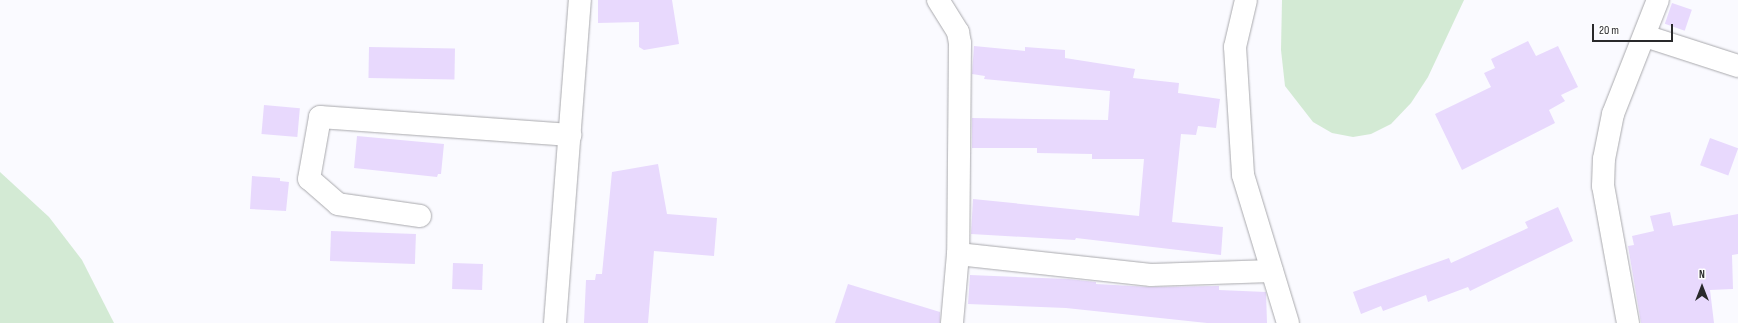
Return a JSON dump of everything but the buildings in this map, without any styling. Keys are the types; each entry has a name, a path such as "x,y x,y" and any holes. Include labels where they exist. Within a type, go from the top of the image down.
{"street":[{"path":"555,323 580,0"},
{"path":"938,0 958,32 960,43 958,254 952,323"},
{"path":"1246,0 1235,47 1243,175 1288,323"},
{"path":"1628,323 1603,186 1604,159 1613,114 1658,0"},
{"path":"1645,36 1738,66"},
{"path":"420,216 338,204 309,178 320,118 570,134"},
{"path":"958,254 1151,275 1272,272"}],"green space":[{"path":"1282,0 1464,0 1428,77 1411,103 1391,124 1371,134 1353,137 1332,133 1313,122 1285,86 1281,50"},
{"path":"0,172 49,217 82,260 114,323 0,323"}]}
